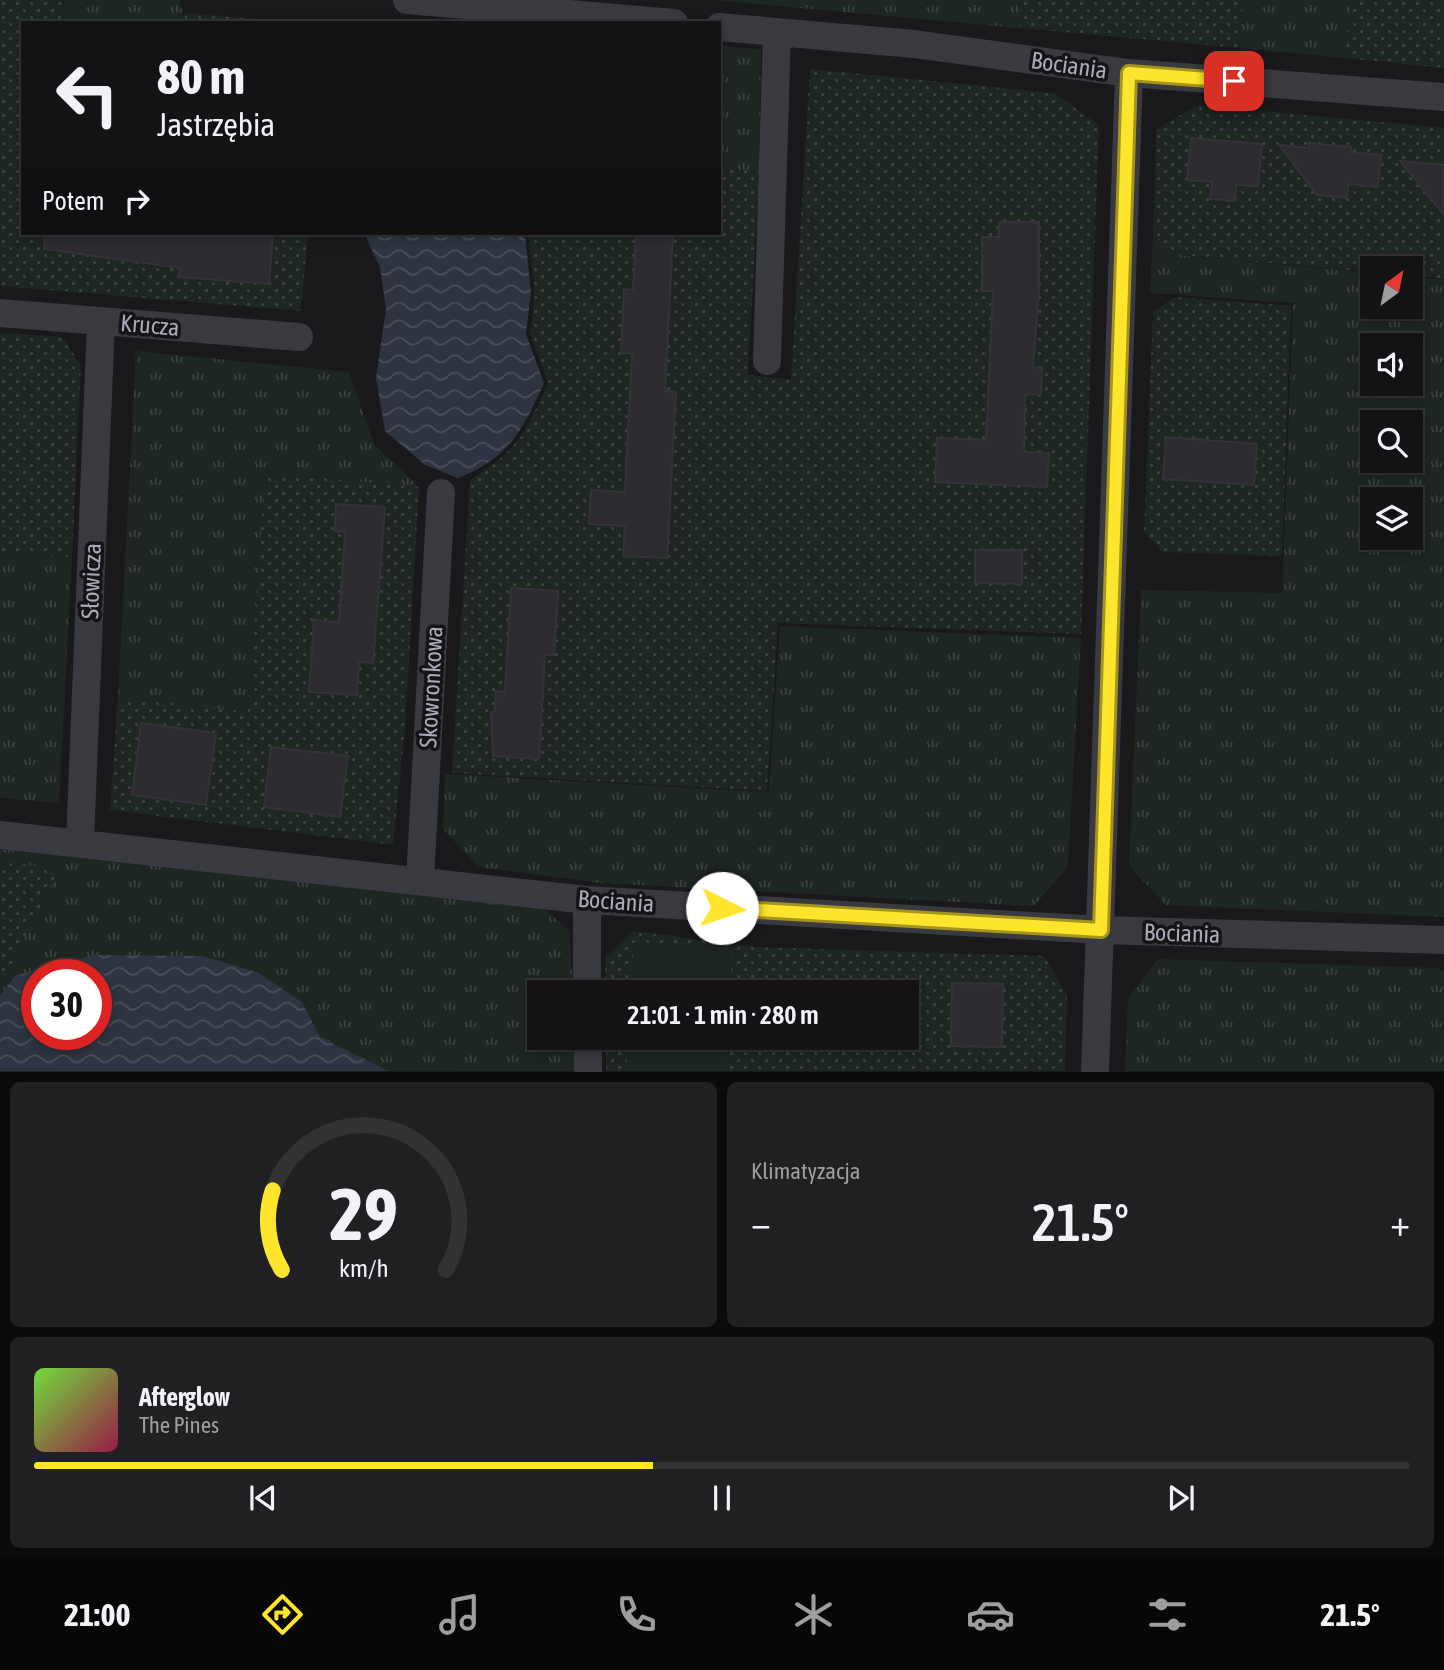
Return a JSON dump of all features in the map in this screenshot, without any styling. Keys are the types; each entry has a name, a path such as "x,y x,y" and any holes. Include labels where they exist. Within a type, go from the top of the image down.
{"street":[{"path":"407,0 651,21"},
{"name":"Bociania","path":"721,27 914,44 1129,73 1444,97"},
{"path":"767,361 778,32"},
{"path":"1095,1072 1129,73"},
{"name":"Krucza","path":"0,313 299,337"},
{"name":"Słowicza","path":"80,842 101,321"},
{"name":"Skowronkowa","path":"420,880 441,493"},
{"name":"Bociania","path":"0,835 587,900 1101,930 1444,940"},
{"path":"587,900 587,980"},
{"path":"587,1050 588,1072"}],"green space":[{"path":"0,0 63,0 61,21 21,21 21,235 308,235 301,311 0,286"},
{"path":"64,0 180,0 184,21 61,21"},
{"path":"714,0 1021,0 1019,28"},
{"path":"1021,0 1243,0 1239,48 1019,28"},
{"path":"1243,0 1351,0 1345,58 1239,48"},
{"path":"1351,0 1444,0 1444,68 1345,58"},
{"path":"185,13 280,21 184,21"},
{"path":"721,46 761,49 759,171 721,169"},
{"path":"810,69 1054,93 1099,125 1081,634 778,623 767,791 452,773 470,480 510,450 526,428 548,383 530,334 535,293 528,235 721,235 721,169 759,171 748,375 791,379"},
{"path":"1197,105 1444,128 1444,279 1423,276 1423,256 1360,256 1360,271 1178,255 1153,233 1156,130"},
{"path":"1153,233 1178,255 1360,272 1360,319 1423,319 1423,277 1444,280 1444,917 1166,905 1129,866 1141,590 1282,593 1293,303 1150,293"},
{"path":"1175,297 1291,306 1282,556 1163,552 1144,532 1153,312"},
{"path":"0,333 62,337 81,365 72,557 0,553"},
{"path":"136,351 349,372 374,444 419,487 266,473 248,713 118,697"},
{"path":"265,473 419,487 405,728 393,845 110,810 118,697 248,712"},
{"path":"0,553 72,557 59,803 0,798"},
{"path":"780,626 1081,638 1068,866 1034,906 600,883 479,867 443,829 445,774 769,792"},
{"path":"0,849 543,907 569,931 572,980 527,980 527,1050 576,1050 577,1071 0,1072"},
{"path":"0,862 59,869 0,988"},
{"path":"633,931 757,947 1044,956 1067,995 1065,1071 606,1071 606,1050 919,1050 919,980 606,980 605,958"},
{"path":"634,942 733,947 731,980 632,980"},
{"path":"1158,959 1438,968 1444,973 1444,1071 1125,1071 1128,998"},
{"path":"627,1050 726,1050 725,1071 626,1071"}],"water":[{"path":"365,235 525,235 531,293 526,334 544,383 529,415 512,441 490,462 458,478 425,465 385,431 376,378 386,309 380,267"},
{"path":"94,955 202,956 257,972 302,1002 320,1037 389,1071 0,1071 0,996 15,976 21,974 21,1050 112,1050 112,959 79,959"}],"building":[{"path":"1191,138 1262,144 1258,186 1236,185 1235,201 1210,199 1212,182 1187,180"},
{"path":"1309,143 1351,147 1351,152 1381,155 1378,187 1348,184 1347,198 1317,195 1279,145 1309,148"},
{"path":"1400,161 1444,165 1444,215"},
{"path":"999,222 1039,222 1039,291 1033,367 1042,368 1041,395 1025,394 1024,452 1049,453 1047,487 935,482 937,438 986,440 993,291 982,291 982,237 999,237"},
{"path":"45,235 273,235 269,284 179,277 180,268 44,249"},
{"path":"636,235 673,235 665,391 676,392 667,558 623,556 625,526 589,524 591,490 625,492 632,353 621,353 624,289 633,290"},
{"path":"1166,437 1257,444 1254,485 1163,479"},
{"path":"336,504 385,507 373,663 359,662 357,695 309,692 314,620 339,622 345,532 335,531"},
{"path":"975,550 1022,550 1022,584 975,583"},
{"path":"511,588 558,591 554,655 545,655 539,759 493,756 491,712 495,712 496,691 505,692"},
{"path":"141,723 216,733 206,805 132,795"},
{"path":"271,747 348,756 340,817 264,807"},
{"path":"952,983 1003,984 1002,1047 951,1046"}],"route":[{"path":"722,908 1101,930 1115,568 1129,73 1234,81"}]}
